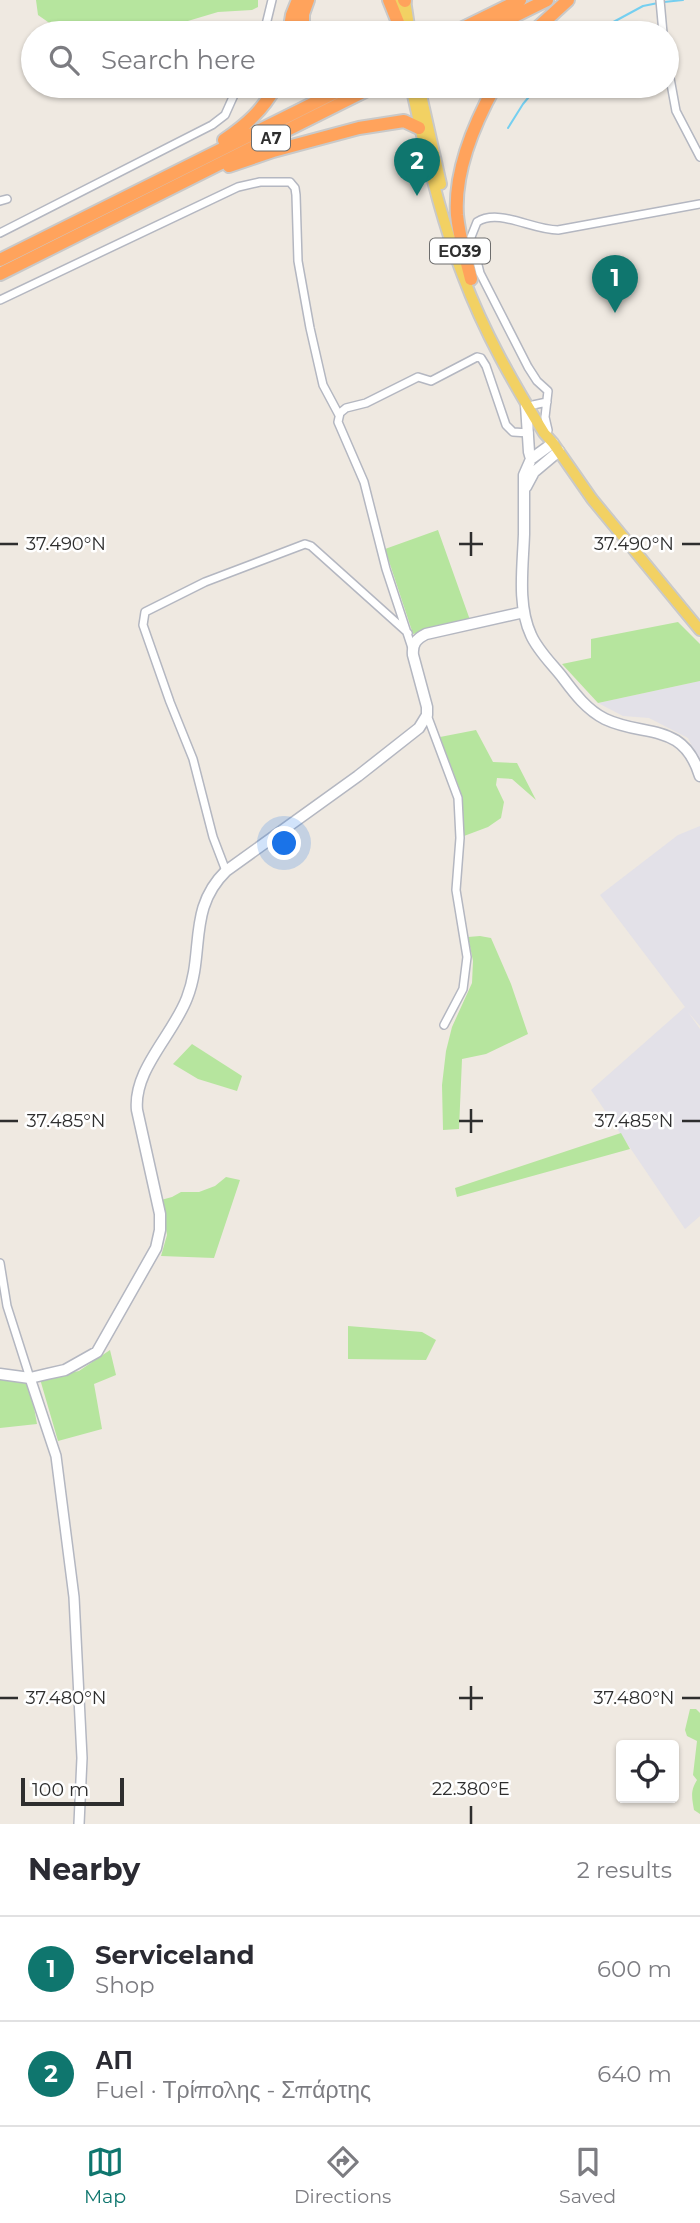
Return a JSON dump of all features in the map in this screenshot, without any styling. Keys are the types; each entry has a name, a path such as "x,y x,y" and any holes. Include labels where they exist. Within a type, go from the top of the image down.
{"highway":[{"path":"291,21 298,0"},
{"path":"303,21 308,0"},
{"path":"389,0 397,21"},
{"path":"477,21 520,0"},
{"path":"504,21 547,0"},
{"path":"545,21 568,0"},
{"path":"187,166 243,127 269,98"},
{"name":"Α7","path":"0,260 324,98"},
{"name":"Α7","path":"0,274 351,98"},
{"path":"471,279 459,228 458,185 481,114 489,98"},
{"path":"167,190 264,154 359,128 404,121 419,128"}],"main road":[{"path":"401,21 403,0"},
{"path":"403,0 407,21"},
{"name":"ΕΟ39","path":"413,98 437,196 462,275 495,347 556,447"},
{"name":"ΕΟ39","path":"422,98 445,200 471,279 544,433 592,499 700,630"},
{"path":"529,404 531,459"},
{"path":"556,447 531,459 526,469 524,612 535,642 585,705 607,720 649,730 672,739 694,759 700,776"},
{"path":"525,491 531,476 556,447"},
{"path":"531,459 545,462"},
{"path":"0,1374 30,1378 65,1370 97,1352 156,1248 160,1214 137,1110 137,1093 144,1073 188,995 194,974 203,906 214,882 419,728 427,715 412,648 416,640 426,634 524,612"}],"street":[{"path":"267,21 272,0"},
{"path":"660,0 662,21"},
{"path":"0,233 212,125 225,115 233,98"},
{"path":"674,98 676,111 700,157"},
{"path":"0,300 238,187 260,182 289,182 295,188 298,261 318,366 328,399 339,415"},
{"path":"548,430 545,417 548,391 528,367 480,273 471,237 477,222 500,216 543,230 558,230 700,204"},
{"path":"412,648 378,542 364,482 338,422 339,415 346,408 366,403 415,378 431,381 477,357 481,358 486,366 506,425 513,432 529,433"},
{"path":"529,404 547,402"},
{"path":"226,871 213,837 193,760 143,625 145,612 205,582 305,544 311,546 408,633"},
{"path":"427,715 457,798 460,838 456,890 467,957 463,989 444,1025"},
{"path":"0,1263 7,1306 56,1456 74,1597 82,1758 79,1824"}],"shaded area":[{"path":"700,681 700,763 688,738 649,718 623,716 598,703"},
{"path":"700,826 700,1026 688,1012 700,1029 700,1216 685,1229 591,1090 685,1007 600,895 678,835"}],"green space":[{"path":"36,0 258,0 258,7 252,10 218,12 188,21 47,21 38,15"},
{"path":"438,530 470,620 413,634 385,549"},
{"path":"678,622 700,644 700,681 598,703 562,664 591,658 591,639"},
{"path":"476,730 493,762 517,763 536,800 512,779 497,778 496,785 504,802 501,818 488,827 464,836 460,790 440,737"},
{"path":"468,937 491,938 511,984 528,1034 486,1054 462,1059 459,1129 443,1130 442,1085 446,1051 452,1027 472,983 473,961"},
{"path":"192,1044 242,1076 237,1091 198,1079 173,1064"},
{"path":"621,1133 630,1149 457,1197 455,1188"},
{"path":"226,1177 240,1180 214,1258 161,1256 167,1235 161,1200 181,1192 199,1192 215,1186"},
{"path":"348,1326 422,1332 436,1340 426,1360 348,1359"},
{"path":"110,1350 116,1375 94,1384 102,1429 58,1441 40,1379 79,1371"},
{"path":"0,1380 29,1380 37,1424 0,1428"},
{"path":"690,1709 696,1709 700,1713 700,1814 694,1810 692,1798 697,1780 693,1775 697,1741 687,1736 685,1730"}],"waterway":[{"path":"664,2 683,0"},
{"path":"615,21 643,6 658,3"},
{"path":"508,128 528,98"}],"place":[{"name":"ΑΠ","path":"417,196"},
{"name":"Serviceland","path":"615,313"}]}
